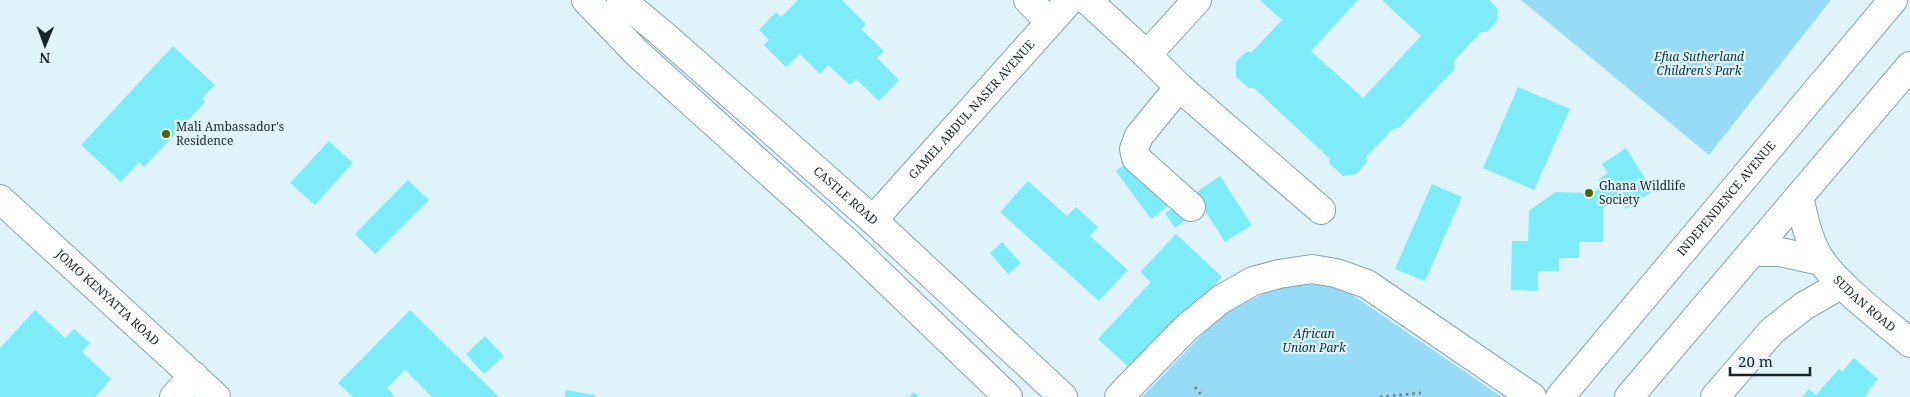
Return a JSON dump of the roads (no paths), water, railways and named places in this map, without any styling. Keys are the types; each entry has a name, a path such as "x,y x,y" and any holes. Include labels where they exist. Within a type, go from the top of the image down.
{"main road":[{"path":"586,0 637,53 851,246 1008,397"},
{"name":"CASTLE ROAD","path":"621,0 659,31 873,220 1064,397"},
{"path":"1028,0 1050,22"},
{"name":"GAMEL ABDUL NASER AVENUE","path":"873,220 1070,0"},
{"path":"1087,0 1179,87 1321,210"},
{"path":"1147,55 1197,0"},
{"name":"INDEPENDENCE AVENUE","path":"1560,397 1893,0"},
{"path":"1629,397 1910,66"},
{"path":"1179,87 1139,136 1134,149 1136,158 1191,207"},
{"name":"SUDAN ROAD","path":"1799,197 1809,236 1821,261 1842,284 1910,343"},
{"name":"JOMO KENYATTA ROAD","path":"0,199 216,397"},
{"path":"1753,252 1788,254 1821,261"},
{"path":"1119,397 1186,329 1220,300 1253,281 1279,274 1312,269 1336,273 1367,284 1532,397"},
{"path":"1715,397 1772,331 1804,306 1842,284"},
{"path":"174,397 194,376"}],"place":[{"name":"Mali Ambassador's Residence","path":"166,134"},
{"name":"Ghana Wildlife Society","path":"1589,193"}],"park label":[{"name":"Efua Sutherland Children's Park","path":"1699,64"},
{"name":"African Union Park","path":"1314,341"}]}
